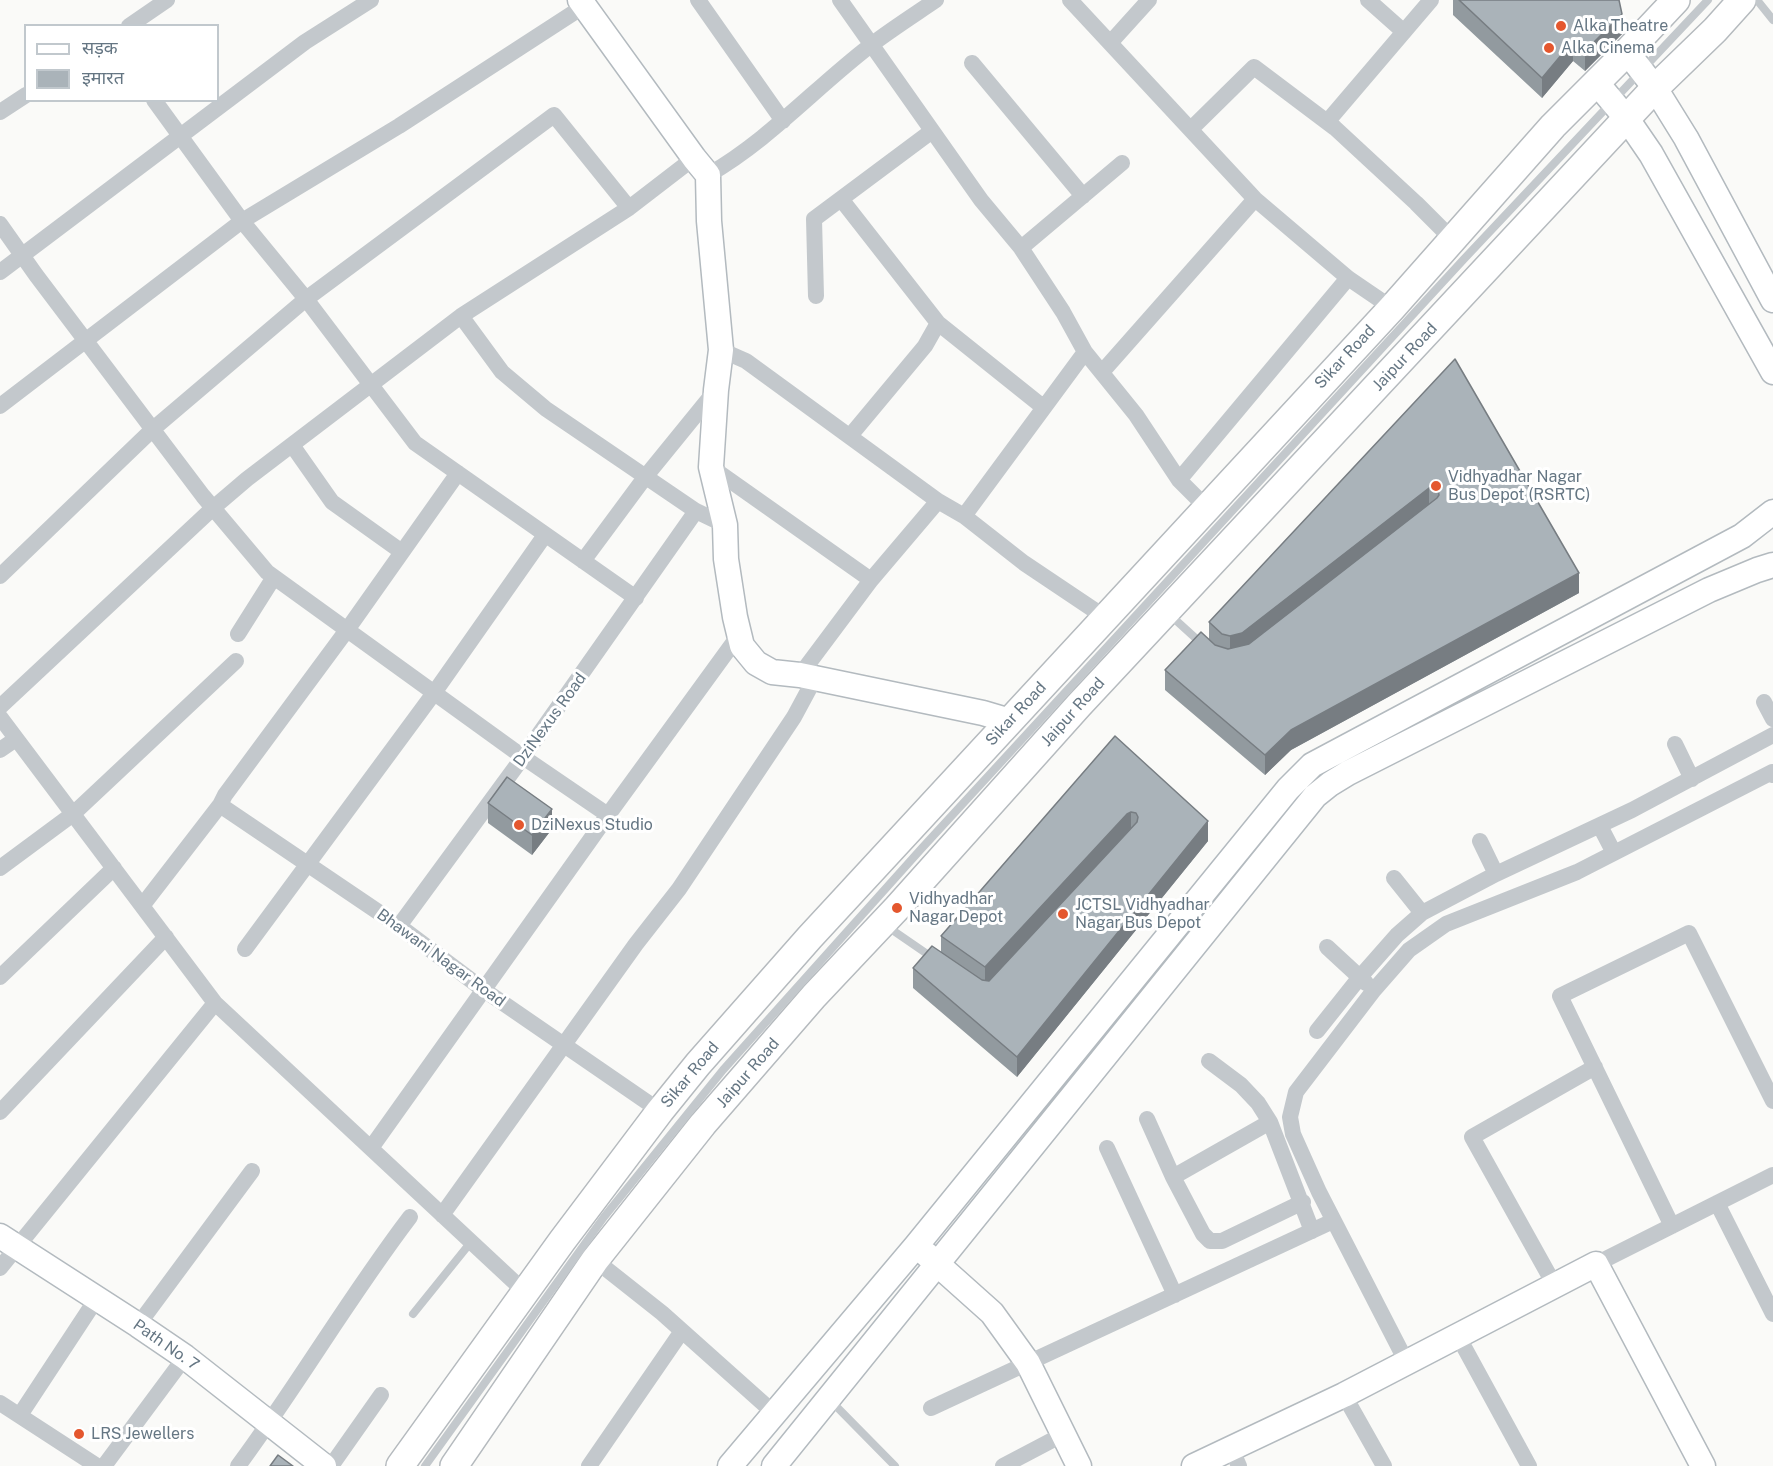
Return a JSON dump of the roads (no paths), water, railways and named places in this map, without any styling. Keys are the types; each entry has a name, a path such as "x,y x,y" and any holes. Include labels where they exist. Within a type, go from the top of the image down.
{"main road":[{"name":"Sikar Road","path":"400,1466 525,1292 660,1111 698,1064 810,937 1392,308 1553,126 1612,100 1641,70 1676,0"},
{"name":"Jaipur Road","path":"454,1466 595,1260 704,1124 814,996 897,908 1079,705 1167,612 1612,100 1641,70 1714,30 1742,0"}],"street":[{"path":"132,24 167,0"},
{"path":"0,272 305,42 372,0"},
{"path":"698,0 783,121"},
{"path":"840,0 981,200 1021,248 1064,312 1085,352 1103,371 1136,415 1179,480 1206,507"},
{"path":"0,708 213,508 461,316 629,208 701,167 725,165 783,121 870,45 936,0"},
{"path":"1070,0 1255,199 1348,278 1392,308"},
{"path":"1111,42 1149,0"},
{"path":"1368,0 1404,32"},
{"path":"1327,122 1431,0"},
{"path":"0,406 242,221 399,126 582,3 701,167 709,221 721,351 711,468 725,525 726,559 742,646 756,663 772,672 808,677 983,713 1010,721"},
{"path":"972,63 1083,196"},
{"path":"1191,129 1254,67 1327,122 1452,239"},
{"path":"1641,70 1686,138 1773,300"},
{"path":"0,112 24,96"},
{"path":"1612,100 1651,154 1773,372"},
{"path":"156,102 242,221 306,299 415,443 636,598"},
{"path":"0,576 153,429 306,299 554,115 629,208"},
{"path":"816,296 814,219 932,131"},
{"path":"1021,248 1122,163"},
{"path":"841,199 938,323 1043,408"},
{"path":"1103,371 1255,199"},
{"path":"0,224 85,341 213,508 267,572 523,757 608,815"},
{"path":"1179,480 1348,278"},
{"path":"461,316 502,372 546,409 696,511 725,525"},
{"path":"850,436 925,346 938,323"},
{"path":"721,351 746,361 938,501 964,516 1023,563 1106,618"},
{"path":"964,516 1085,352"},
{"path":"583,561 646,476 716,390"},
{"path":"292,445 332,502 402,552"},
{"path":"711,468 871,580"},
{"path":"142,906 220,806 225,795 347,630 458,473"},
{"path":"442,1215 636,944 679,889 794,717 808,677 871,580 938,501"},
{"name":"DziNexus Road","path":"399,926 523,757 696,511"},
{"path":"730,1466 916,1246 1280,798 1312,765 1742,536 1773,512"},
{"path":"245,949 434,693 545,535"},
{"path":"774,1466 1315,796 1348,773 1709,590 1773,565"},
{"path":"238,634 274,577"},
{"path":"371,1148 739,635"},
{"path":"0,868 73,814 236,662"},
{"path":"1764,702 1773,719"},
{"path":"0,717 215,1004 525,1292"},
{"path":"1317,1031 1397,935 1422,913 1496,874 1692,779 1773,735"},
{"path":"0,750 16,738"},
{"path":"1675,744 1692,779"},
{"path":"1407,1363 1333,1221 1293,1134 1290,1117 1296,1092 1374,990 1409,950 1446,924 1577,872 1772,772 1773,775"},
{"name":"Bhawani Nagar Road","path":"220,806 399,926 484,990 660,1111"},
{"path":"1600,825 1614,853"},
{"path":"1480,841 1496,874"},
{"path":"0,976 114,868"},
{"path":"1394,878 1422,913"},
{"path":"1672,1226 1560,996 1689,933 1773,1101"},
{"path":"0,1112 166,938"},
{"path":"1327,947 1374,990"},
{"path":"0,1268 9,1242 215,1004"},
{"path":"1209,1061 1247,1091 1270,1122 1303,1202 1312,1231"},
{"path":"1555,1286 1472,1137 1595,1067"},
{"path":"1146,1119 1173,1177 1203,1234 1210,1241 1222,1242 1303,1202"},
{"path":"1173,1177 1270,1122"},
{"path":"1107,1148 1175,1295"},
{"path":"138,1325 252,1171"},
{"path":"1194,1466 1235,1457 1344,1395 1773,1174"},
{"path":"1717,1203 1773,1314"},
{"path":"238,1466 270,1423 384,1251 410,1217"},
{"path":"931,1408 1333,1221"},
{"name":"Path No. 7","path":"9,1242 185,1357 324,1466"},
{"path":"916,1246 992,1313 1028,1363 1079,1466"},
{"path":"595,1260 682,1331 774,1413"},
{"path":"1596,1264 1703,1466"},
{"path":"20,1415 97,1299"},
{"path":"590,1466 682,1331"},
{"path":"1458,1336 1529,1466"},
{"path":"104,1466 185,1357"},
{"path":"331,1466 381,1395"},
{"path":"1344,1395 1384,1466"},
{"path":"0,1403 97,1466"},
{"path":"1003,1466 1062,1435"}],"lane":[{"path":"1641,70 1708,0"},
{"path":"1757,0 1773,20"},
{"path":"425,1466 604,1217 730,1062 922,848 1612,100"},
{"path":"1167,612 1210,652"},
{"path":"882,922 939,962"},
{"path":"414,1314 471,1242"},
{"path":"829,1399 895,1466"}],"place":[{"name":"Alka Theatre","path":"1561,26"},
{"name":"Alka Cinema","path":"1549,48"},
{"name":"Vidhyadhar Nagar Bus Depot (RSRTC)","path":"1436,486"},
{"name":"DziNexus Studio","path":"519,825"},
{"name":"Vidhyadhar Nagar Depot","path":"897,908"},
{"name":"JCTSL Vidhyadhar Nagar Bus Depot","path":"1063,914"},
{"name":"LRS Jewellers","path":"79,1434"}]}
